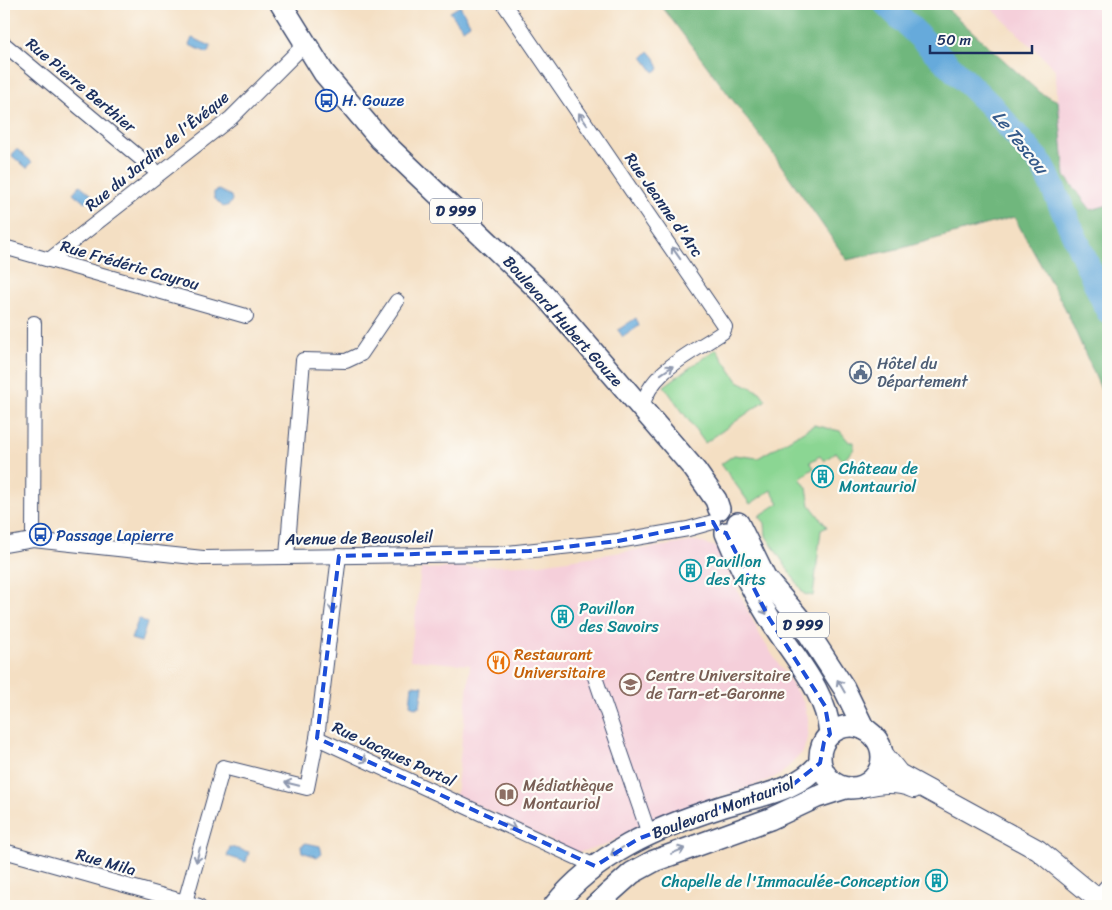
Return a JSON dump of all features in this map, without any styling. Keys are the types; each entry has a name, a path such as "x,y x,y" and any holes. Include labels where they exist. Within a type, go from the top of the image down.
{"main road":[{"name":"Boulevard Hubert Gouze","path":"282,4 305,44 340,94 380,139 545,296 695,470 716,500 736,557 765,611 821,698 829,720 830,734"},
{"name":"Boulevard Hubert Gouze","path":"724,522 765,578 798,617 844,688 864,729"},
{"path":"970,814 902,783 883,782 853,787 834,783 825,774 820,763 824,742 830,734 846,726 864,729 877,739 883,754 899,774 1038,850 1104,896"},
{"path":"853,787 875,778 882,763 883,754"},
{"name":"Boulevard Montauriol","path":"554,906 567,891 595,866 618,850 649,834 718,808 791,786 804,779 820,763"},
{"name":"Boulevard Montauriol","path":"595,906 632,873 654,861 770,820 817,797 853,787"}],"street":[{"name":"Rue Jeanne d'Arc","path":"504,4 725,327 723,332 659,376 644,397 642,410"},
{"name":"Rue Pierre Berthier","path":"4,44 158,173"},
{"name":"Rue du Jardin de l'Êvéque","path":"48,260 230,118 305,44"},
{"name":"Rue Frédéric Cayrou","path":"4,247 246,316"},
{"path":"287,556 303,360 346,361 361,354 397,301"},
{"path":"33,540 34,323"},
{"name":"Avenue de Beausoleil","path":"4,545 33,540 203,558 529,551 618,541 724,522"},
{"name":"Rue Jacques Portal","path":"339,556 317,738 595,866"},
{"path":"595,677 649,834"},
{"path":"185,902 222,767 307,788 317,738"},
{"name":"Rue Mila","path":"4,851 199,906"}],"highlighted area":[{"path":"713,522 718,531 726,533 769,618 825,706 830,734 824,742 820,763 791,786 718,808 638,839 595,866 317,738 339,556 529,551 618,541"}],"shaded area":[{"path":"987,4 1108,4 1108,205 1091,210 1065,176 1055,69"},
{"name":"Centre Universitaire de Tarn-et-Garonne","path":"697,541 716,547 761,637 804,703 808,718 808,735 803,752 780,775 645,822 606,845 577,853 456,795 470,665 410,660 421,569 540,564"}],"green space":[{"path":"660,4 942,4 1040,93 1058,101 1065,176 1091,210 1108,205 1108,405 1065,308 1014,217 902,248 847,260 769,148"},
{"path":"716,349 738,381 760,392 766,400 705,443 664,386"},
{"path":"814,425 840,431 849,442 854,442 854,449 843,461 836,452 824,461 820,456 810,462 814,468 800,478 807,488 810,505 827,527 821,530 813,596 804,594 766,536 765,523 759,516 779,503 771,490 750,504 721,464 734,455 758,458"}],"water":[{"path":"460,6 470,24 463,29 450,12"},
{"path":"192,38 211,46 208,53 189,45"},
{"path":"649,51 655,58 659,69 654,72 643,57"},
{"path":"15,150 18,150 32,162 27,168 12,156"},
{"path":"80,185 92,195 85,203 73,193"},
{"path":"219,190 231,196 232,200 229,205 223,207 214,198 214,192"},
{"path":"636,318 639,326 623,337 618,330"},
{"path":"139,618 147,623 141,642 131,639"},
{"path":"412,685 423,686 420,706 417,706 417,708 410,705"},
{"path":"306,843 320,846 322,853 317,857 302,852 301,846"},
{"path":"230,847 249,852 246,862 227,856"}],"waterway":[{"name":"Le Tescou","path":"886,4 990,105 1043,166 1108,311"}],"place":[{"name":"H. Gouze","path":"326,100"},
{"name":"Hôtel du Département","path":"861,372"},
{"name":"Château de Montauriol","path":"823,477"},
{"name":"Passage Lapierre","path":"40,535"},
{"name":"Pavillon des Arts","path":"690,570"},
{"name":"Pavillon des Savoirs","path":"563,617"},
{"name":"Restaurant Universitaire","path":"498,663"},
{"name":"Centre Universitaire de Tarn-et-Garonne","path":"630,684"},
{"name":"Médiathèque Montauriol","path":"507,794"},
{"name":"Chapelle de l'Immaculée-Conception","path":"936,881"}]}
